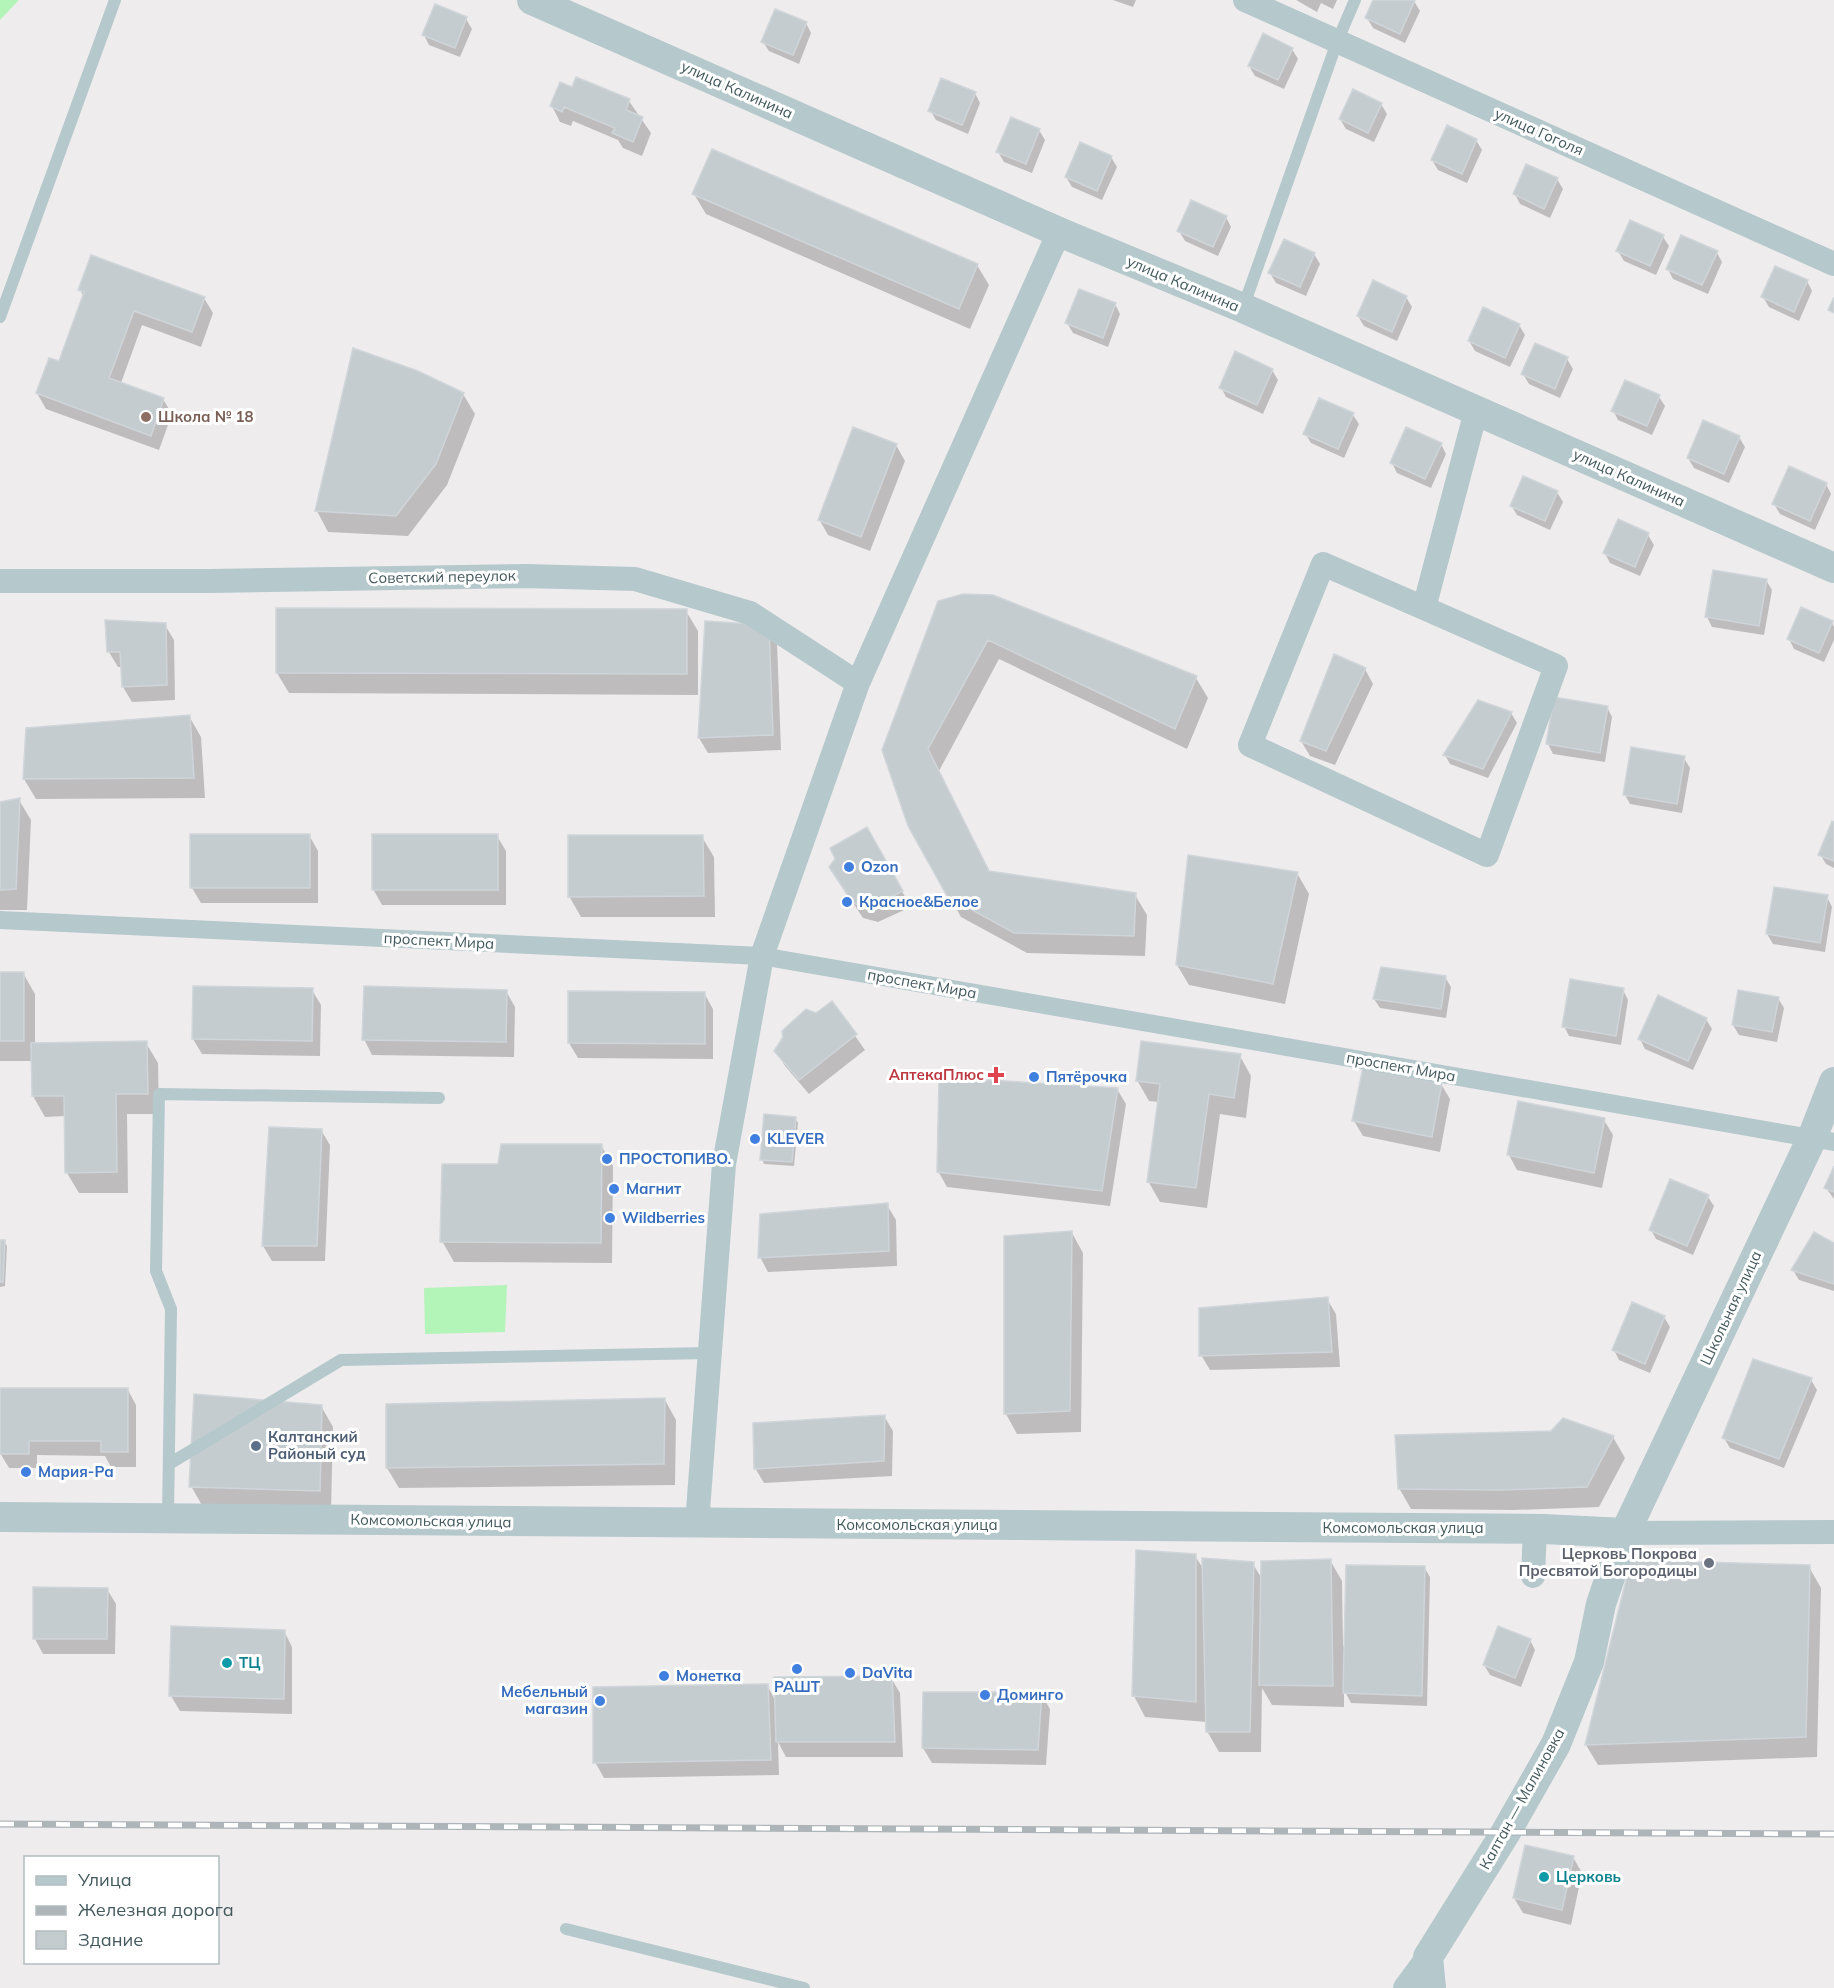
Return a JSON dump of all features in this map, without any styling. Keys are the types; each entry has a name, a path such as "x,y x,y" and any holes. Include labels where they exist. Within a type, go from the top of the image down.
{"street":[{"name":"улица Калинина","path":"532,0 1059,232 1243,308 1834,568"},
{"name":"улица Гоголя","path":"1245,0 1834,264"},
{"path":"697,1524 724,1164 762,956 858,683 1059,232"},
{"path":"1424,608 1476,411"},
{"path":"1323,564 1424,608 1556,666 1487,855 1250,745 1323,564"},
{"name":"Советский переулок","path":"0,581 525,576 635,579 750,613 858,683"},
{"name":"проспект Мира","path":"0,920 762,956 1823,1140"},
{"name":"Школьная улица","path":"1625,1533 1823,1140 1834,1082"},
{"name":"Комсомольская улица","path":"0,1517 697,1524 1535,1528 1625,1533 1834,1532"},
{"path":"1533,1576 1535,1528"},
{"name":"Калтан — Малиновка","path":"1428,1957 1506,1832 1556,1744 1589,1662 1601,1604 1625,1533"},
{"path":"1405,1988 1428,1957"},
{"path":"1428,1957 1431,1988"}],"lane":[{"path":"0,317 116,0"},
{"path":"1243,308 1337,42 1355,0"},
{"path":"168,1519 171,1309 156,1271 159,1094 439,1098"},
{"path":"169,1464 340,1360 710,1353"},
{"path":"566,1929 804,1988"}],"green space":[{"path":"0,0 19,0 0,20"},
{"path":"507,1285 505,1332 425,1334 424,1288"}],"building":[{"path":"1373,0 1415,0 1400,34 1365,18"},
{"path":"435,4 467,17 455,48 422,35"},
{"path":"775,9 807,22 793,55 761,42"},
{"path":"1263,33 1293,48 1278,80 1248,66"},
{"path":"576,77 630,99 626,110 643,117 633,142 612,133 615,128 564,107 562,112 550,106 560,82 572,87"},
{"path":"941,78 976,92 962,125 928,111"},
{"path":"1353,89 1382,103 1368,133 1339,119"},
{"path":"1011,117 1040,129 1026,164 996,152"},
{"path":"1447,125 1477,139 1462,174 1431,160"},
{"path":"1080,142 1112,156 1097,191 1065,177"},
{"path":"712,149 978,264 959,309 692,194"},
{"path":"1526,164 1558,178 1544,209 1513,194"},
{"path":"1191,200 1227,216 1213,247 1177,231"},
{"path":"1630,220 1664,235 1650,266 1616,251"},
{"path":"1681,235 1718,251 1702,285 1666,269"},
{"path":"1284,239 1315,253 1300,287 1268,273"},
{"path":"91,255 205,297 192,332 134,311 109,378 164,398 151,436 36,393 49,358 59,361 84,292 78,290"},
{"path":"1775,266 1808,280 1794,312 1761,297"},
{"path":"1373,280 1407,296 1392,332 1357,316"},
{"path":"1079,289 1116,303 1103,338 1065,323"},
{"path":"1834,297 1834,313 1828,310"},
{"path":"1483,307 1520,324 1505,358 1468,341"},
{"path":"1535,343 1568,357 1555,389 1521,374"},
{"path":"353,348 418,371 464,393 436,464 396,516 315,511"},
{"path":"1235,351 1273,369 1257,405 1219,388"},
{"path":"1625,380 1660,395 1647,426 1611,411"},
{"path":"1319,398 1354,413 1338,449 1303,434"},
{"path":"1703,420 1740,436 1724,474 1687,458"},
{"path":"853,427 897,444 861,537 818,520"},
{"path":"1406,427 1442,443 1425,479 1390,463"},
{"path":"1789,466 1827,483 1810,521 1772,504"},
{"path":"1523,476 1558,491 1545,521 1510,506"},
{"path":"1618,519 1649,533 1635,567 1603,553"},
{"path":"1713,570 1767,579 1759,626 1705,617"},
{"path":"963,594 993,595 1197,676 1175,729 988,640 928,749 989,871 1136,893 1134,936 1014,933 947,896 908,826 882,750 938,601"},
{"path":"1801,607 1833,621 1819,653 1787,639"},
{"path":"276,608 687,609 687,674 276,673"},
{"path":"105,620 166,623 167,685 122,687 120,652 107,652"},
{"path":"705,621 769,625 773,735 698,738"},
{"path":"1334,654 1366,668 1326,751 1300,741"},
{"path":"1554,697 1608,706 1600,753 1546,744"},
{"path":"1478,700 1512,712 1483,769 1443,755"},
{"path":"190,715 194,778 23,779 26,728"},
{"path":"1631,747 1685,756 1677,804 1623,795"},
{"path":"20,798 16,889 0,890 0,802"},
{"path":"1832,821 1834,822 1834,861 1818,855"},
{"path":"867,827 903,891 869,908 853,903 829,867 835,859 830,848"},
{"path":"190,834 310,834 310,888 190,888"},
{"path":"372,834 498,834 498,890 372,890"},
{"path":"568,835 703,835 704,896 568,897"},
{"path":"1188,855 1298,872 1273,984 1176,965"},
{"path":"1774,887 1828,895 1820,943 1766,934"},
{"path":"1381,967 1446,976 1441,1009 1373,999"},
{"path":"0,972 24,972 24,1041 0,1041"},
{"path":"1570,979 1624,988 1616,1036 1562,1027"},
{"path":"193,986 313,988 312,1041 192,1039"},
{"path":"364,986 507,990 506,1042 362,1040"},
{"path":"1738,990 1779,997 1772,1032 1732,1025"},
{"path":"568,991 705,992 705,1044 568,1043"},
{"path":"1658,995 1707,1018 1688,1061 1638,1039"},
{"path":"832,1001 857,1034 799,1080 774,1051 783,1037 782,1031 806,1009 816,1013"},
{"path":"147,1041 148,1094 116,1094 117,1172 65,1173 64,1096 32,1096 31,1043"},
{"path":"1141,1041 1241,1054 1234,1098 1209,1094 1196,1188 1147,1182 1160,1084 1136,1081"},
{"path":"1363,1067 1442,1082 1432,1137 1352,1121"},
{"path":"939,1077 1118,1088 1102,1191 937,1172"},
{"path":"1518,1101 1605,1118 1594,1173 1507,1155"},
{"path":"764,1114 796,1117 792,1162 760,1160"},
{"path":"269,1127 322,1129 317,1246 262,1246"},
{"path":"501,1144 602,1144 601,1243 440,1242 442,1164 498,1164"},
{"path":"1834,1166 1834,1192 1824,1188"},
{"path":"1670,1179 1709,1195 1687,1246 1649,1230"},
{"path":"888,1203 889,1251 758,1258 760,1214"},
{"path":"1072,1231 1070,1411 1004,1414 1004,1236"},
{"path":"1814,1232 1834,1243 1834,1284 1791,1270"},
{"path":"0,1240 5,1240 3,1282 0,1282"},
{"path":"1328,1297 1332,1352 1199,1356 1199,1308"},
{"path":"1632,1302 1665,1316 1645,1364 1612,1350"},
{"path":"1753,1359 1812,1378 1779,1459 1722,1438"},
{"path":"0,1388 128,1388 128,1452 101,1452 101,1441 29,1441 29,1454 0,1454"},
{"name":"Калтанский Районый суд","path":"194,1394 322,1405 320,1491 189,1487"},
{"path":"665,1398 664,1464 386,1468 386,1404"},
{"path":"885,1415 884,1461 754,1469 753,1423"},
{"path":"1563,1418 1614,1436 1587,1487 1501,1490 1398,1489 1395,1435 1551,1431"},
{"path":"1136,1550 1196,1554 1196,1702 1132,1696"},
{"path":"1202,1558 1254,1562 1250,1732 1206,1732"},
{"path":"1331,1559 1333,1686 1259,1685 1261,1561"},
{"path":"1631,1560 1810,1565 1806,1737 1585,1745"},
{"path":"1346,1565 1425,1566 1422,1696 1343,1693"},
{"path":"33,1587 108,1588 107,1639 33,1639"},
{"name":"ТЦ","path":"171,1626 285,1630 284,1699 169,1696"},
{"path":"1498,1626 1531,1639 1515,1678 1483,1665"},
{"path":"892,1676 895,1742 776,1742 774,1677"},
{"path":"768,1684 771,1760 593,1763 593,1687"},
{"path":"923,1692 1042,1692 1038,1750 922,1748"},
{"name":"Церковь","path":"1525,1845 1574,1856 1562,1910 1513,1898"}],"railway":[{"path":"0,1824 1834,1834"}],"place":[{"name":"Школа № 18","path":"146,417"},
{"name":"Ozon","path":"849,867"},
{"name":"Красное&Белое","path":"847,902"},
{"name":"АптекаПлюс","path":"996,1075"},
{"name":"Пятёрочка","path":"1034,1077"},
{"name":"KLEVER","path":"755,1139"},
{"name":"ПРОСТОПИВО.","path":"607,1159"},
{"name":"Магнит","path":"614,1189"},
{"name":"Wildberries","path":"610,1218"},
{"name":"Калтанский Районый суд","path":"256,1446"},
{"name":"Мария-Ра","path":"26,1472"},
{"name":"Церковь Покрова Пресвятой Богородицы","path":"1709,1563"},
{"name":"ТЦ","path":"227,1663"},
{"name":"РАШТ","path":"797,1669"},
{"name":"DaVita","path":"850,1673"},
{"name":"Монетка","path":"664,1676"},
{"name":"Доминго","path":"985,1695"},
{"name":"Мебельный магазин","path":"600,1701"},
{"name":"Церковь","path":"1544,1877"}]}
